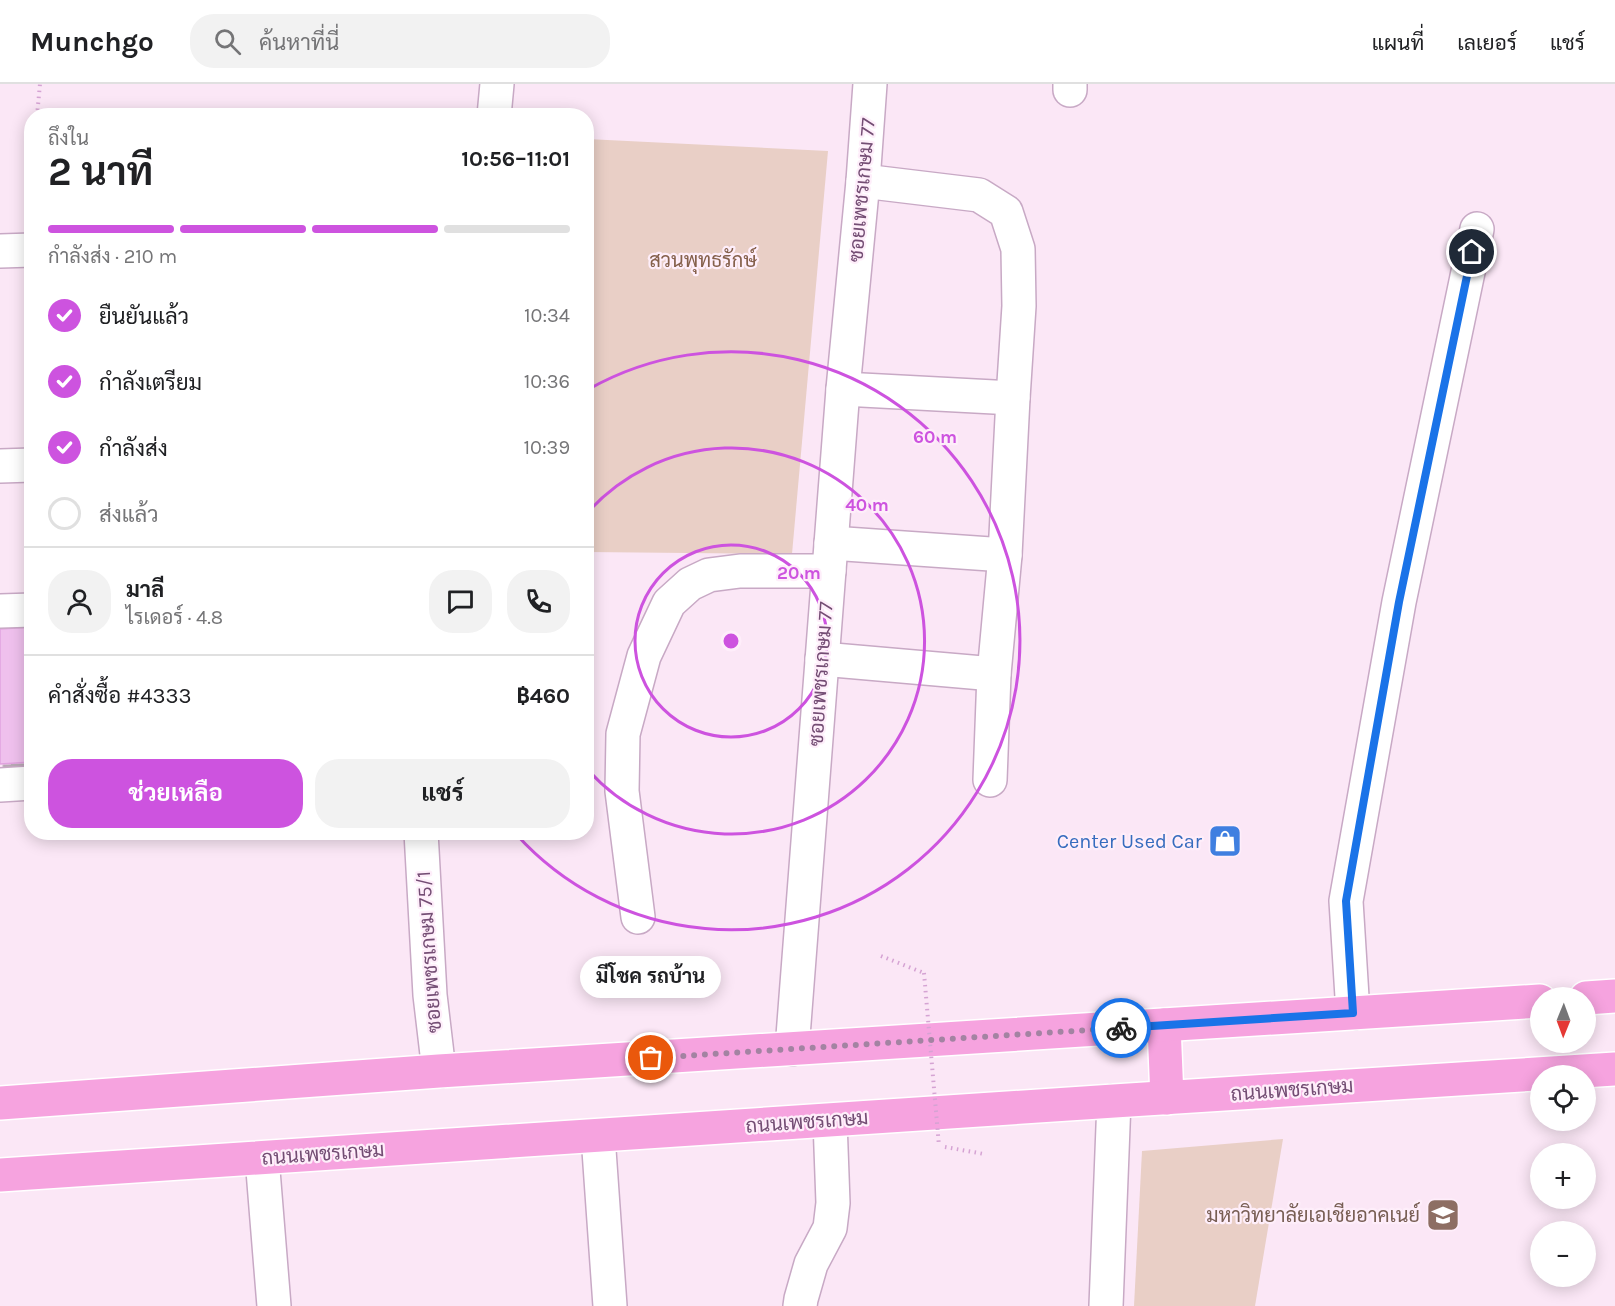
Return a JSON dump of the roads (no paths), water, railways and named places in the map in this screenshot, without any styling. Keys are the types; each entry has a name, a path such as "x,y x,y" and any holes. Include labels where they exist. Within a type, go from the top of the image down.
{"main road":[{"path":"1596,997 1615,996"},
{"path":"0,1103 439,1071 1530,1002"},
{"path":"1164,1025 1167,1098"},
{"name":"ถนนเพชรเกษม","path":"0,1175 1615,1069"}],"street":[{"path":"495,108 497,84"},
{"name":"ซอยเพชรเกษม 77","path":"792,1049 843,389 870,84"},
{"path":"863,181 979,195 1006,212 1018,249 1019,306 1005,555 994,674 990,780"},
{"path":"1353,1013 1346,901 1399,602 1476,229"},
{"path":"0,251 24,250"},
{"path":"843,389 1013,398"},
{"path":"0,466 24,465"},
{"path":"638,917 622,790 623,734 644,656 669,603 690,584 709,575 830,557 1005,555"},
{"path":"0,611 24,610"},
{"path":"822,659 994,674"},
{"path":"0,785 24,784"},
{"name":"ซอยเพชรเกษม 75/1","path":"421,840 430,995 439,1071"},
{"path":"1106,1306 1114,1101"},
{"path":"800,1306 811,1264 830,1228 833,1203 830,1121"},
{"path":"598,1136 610,1306"},
{"path":"262,1158 274,1306"}],"place":[{"name":"Center Used Car","path":"1225,841"},
{"name":"มีโชค รถบ้าน","path":"651,1058"},
{"name":"มหาวิทยาลัยเอเชียอาคเนย์","path":"1443,1215"}],"park label":[{"name":"สวนพุทธรักษ์","path":"703,260"}]}
